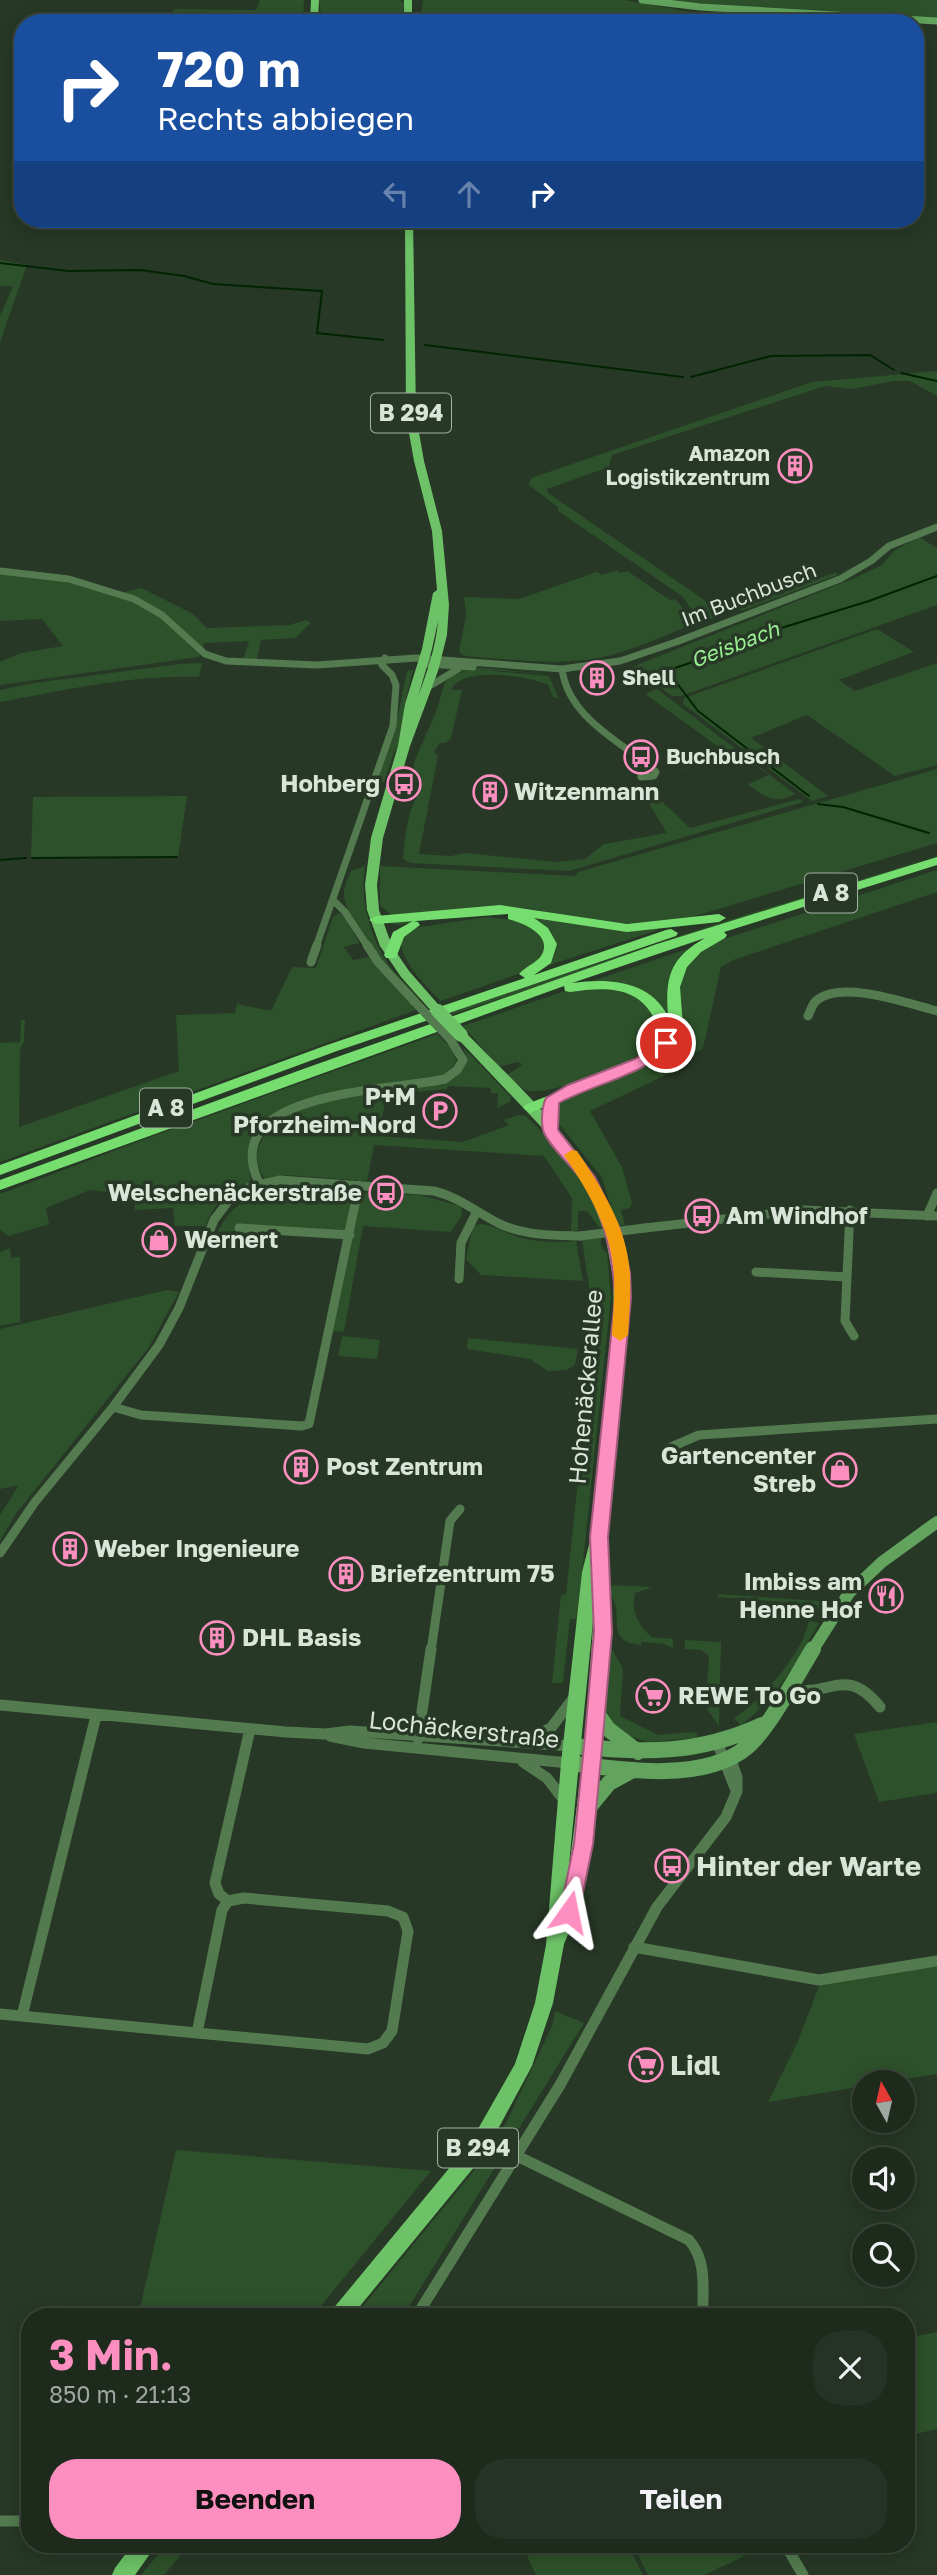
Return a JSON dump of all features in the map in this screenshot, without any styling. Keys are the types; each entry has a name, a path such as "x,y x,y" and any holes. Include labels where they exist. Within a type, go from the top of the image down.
{"highway":[{"name":"A 8","path":"0,1170 308,1056 500,990 719,918 937,851"},
{"name":"A 8","path":"0,1185 333,1063 543,990 743,921 937,861"},
{"path":"378,925 500,909 528,911 597,925 627,928 719,918"},
{"path":"378,925 413,925 500,915 527,920 543,929 551,944 546,960 500,990"},
{"path":"527,1105 640,1062 656,1053 676,1026 673,987 680,966 696,949 743,921"},
{"path":"391,955 398,935 413,925"},
{"path":"543,990 598,984 638,993 662,1012 668,1040"},
{"path":"527,1105 552,1101 574,1088"},
{"path":"551,1131 552,1101"}],"main road":[{"name":"B 294","path":"404,746 410,704 444,619 437,531 419,461 411,416 409,228"},
{"name":"B 294","path":"429,661 428,687 404,746 372,862 372,898 378,925 391,955 417,996 456,1037"},
{"name":"Hohenäckerallee","path":"456,1037 496,1072 574,1157 598,1195 612,1229 622,1273 621,1325 599,1537 603,1632 591,1766 583,1844 569,1912 555,1945"},
{"name":"Hohenäckerallee","path":"346,2308 450,2183 493,2124 530,2049 544,2003 555,1945 570,1755 590,1572 599,1537"},
{"path":"122,2575 140,2553"}],"street":[{"path":"642,0 713,8 816,14"},
{"name":"Im Buchbusch","path":"429,661 562,669 620,661 676,642 851,573 889,546 937,527"},
{"path":"0,571 69,579 134,598 162,615 205,654 221,660 317,665 384,659 429,661"},
{"path":"311,962 393,726 397,685 382,665 384,659"},
{"name":"Im Buchbusch","path":"429,661 463,667 522,667"},
{"path":"428,687 449,672 463,667"},
{"path":"562,669 564,684 579,710 638,758"},
{"path":"334,901 345,912 378,962 417,996"},
{"path":"807,1016 809,1007 820,995 839,991 937,1011"},
{"path":"259,1183 252,1166 254,1147 262,1130 276,1117 313,1099 446,1079 457,1070 463,1060 456,1037"},
{"path":"0,1553 35,1502 159,1345 219,1212 233,1195 259,1183 280,1180 434,1191 453,1196 506,1227 524,1233 580,1236 804,1210 850,1210 932,1216 937,1193"},
{"path":"113,1406 141,1415 302,1426 309,1424 359,1185"},
{"path":"850,1210 845,1321 854,1336"},
{"path":"459,1279 457,1258 463,1232 477,1211"},
{"path":"239,1228 350,1236"},
{"path":"756,1272 847,1277"},
{"path":"671,1447 699,1435 937,1419"},
{"path":"416,1748 450,1521 460,1510"},
{"path":"725,1759 751,1744 789,1689 830,1621 858,1583 937,1522"},
{"path":"789,1689 800,1693 854,1685 863,1688 880,1707"},
{"path":"522,1743 551,1728 566,1711 578,1689"},
{"name":"Lochäckerstraße","path":"0,1704 96,1716 325,1734 364,1744 512,1757 570,1755 592,1748 676,1752 717,1742 762,1725"},
{"path":"596,1712 614,1735 638,1752"},
{"path":"22,2016 96,1716"},
{"path":"228,1901 219,1894 215,1883 250,1729"},
{"name":"Lochäckerstraße","path":"325,1734 350,1731 522,1743 570,1755 591,1766 637,1769 690,1767 725,1759"},
{"path":"422,2308 580,2051 666,1894 727,1818 735,1788 717,1742"},
{"path":"512,1757 541,1772 565,1802"},
{"path":"586,1811 609,1783 621,1774 637,1769"},
{"path":"0,2014 197,2033 368,2049 384,2043 392,2031 408,1931 404,1917 388,1911 244,1898 228,1901 222,1910 197,2033"},
{"path":"635,1947 820,1980 937,1961"},
{"path":"515,2155 690,2240 697,2247 702,2261 703,2308"},
{"path":"0,2521 21,2521"},
{"path":"790,2553 803,2575"}],"green space":[{"path":"260,0 304,0 303,14 174,14 173,9 256,10"},
{"path":"319,0 399,0 404,3 403,14 321,13"},
{"path":"423,0 624,0 690,12 662,14 421,14"},
{"path":"659,0 937,0 937,19 924,18 924,14 850,14"},
{"path":"0,260 27,265 0,342 0,316 13,286 0,286"},
{"path":"937,371 937,396 910,381 894,381 851,389 825,386 612,455 609,467 547,489 548,493 719,610 721,616 706,621 694,613 682,596 558,511 558,507 529,485 531,478 812,382"},
{"path":"919,537 937,548 937,605 681,696 672,696 632,667 857,577 882,565 895,550"},
{"path":"617,570 621,573 627,571 670,600 675,599 696,623 599,658 549,662 465,656 459,652 466,615 464,597 519,599 597,572 602,575"},
{"path":"0,572 67,580 116,594 141,588 193,614 207,628 289,625 306,620 311,623 295,638 261,640 257,660 243,660 249,641 204,643 199,657 0,685 0,662 21,653 63,646 42,619 0,621"},
{"path":"834,573 840,574 744,610 734,610 720,601 724,596 767,596"},
{"path":"877,629 914,652 839,680 855,691 937,663 937,765 895,776 807,715 751,738 828,796 812,801 683,704 684,698"},
{"path":"202,663 199,677 125,680 0,702 0,690 34,683"},
{"path":"481,668 548,674 473,669 549,676 559,699 553,697 548,685 526,678 481,675 457,682 451,690 462,690 451,738 446,743 440,743 434,752 438,756 419,854 451,856 465,853 557,862 585,859 604,844 667,833 645,797 653,793 690,828 800,799 803,802 569,871 410,863 403,859 411,809 419,789 413,777 414,762 436,712 445,682 453,675 469,670 452,674 466,669"},
{"path":"413,670 398,749 395,750 384,782 377,784 396,725 407,671"},
{"path":"657,689 795,794 776,799 759,793 748,784 769,775 737,752 670,774 727,753 645,694"},
{"path":"937,769 937,843 692,917 643,925 583,920 533,909 503,906 391,915 380,905 380,866 575,876 578,872"},
{"path":"187,796 178,858 31,859 33,797"},
{"path":"937,856 453,1014 451,1012 716,924"},
{"path":"365,866 365,906 372,932 391,968 420,1001 373,950 352,919 344,889 351,871"},
{"path":"937,870 937,892 733,960 721,967 703,1048 670,1073 590,1111 622,1167 632,1203 630,1208 621,1210 625,1225 617,1226 602,1178 557,1121 557,1104 566,1097 645,1064 668,1050 679,1031 677,990 690,959 715,942"},
{"path":"339,913 346,918 359,943 344,947 353,960 369,957 416,1010 0,1162 0,1043 20,1042 21,1020 25,1020 24,1041 20,1049 19,1127 179,1071 176,1015 235,1013 237,1004 271,1011 292,967 316,968 333,917"},
{"path":"512,914 658,930 546,966 554,954 555,945 543,928 527,917"},
{"path":"450,916 398,925 389,923"},
{"path":"487,917 522,921 542,933 546,953 524,972 441,1001 409,965 401,939 413,928"},
{"path":"693,947 685,955 673,1023 652,998 589,982"},
{"path":"617,988 644,999 662,1034 654,1044 622,1064 559,1087 529,1091 519,1087 507,1075 522,1065 518,1062 499,1067 463,1026 568,990"},
{"path":"437,1034 452,1049 456,1059 455,1064 443,1076 319,1096 280,1110 265,1121 254,1136 249,1155 251,1180 223,1199 206,1226 175,1226 173,1208 135,1210 133,1195 90,1190 46,1208 49,1224 9,1236 0,1230 0,1194"},
{"path":"464,1048 511,1097 510,1102 497,1108 498,1093 491,1093 491,1088 448,1086 447,1089 396,1094 386,1100 378,1136 463,1142 509,1125 504,1120 519,1115 526,1116 564,1154 583,1180 607,1227 599,1227 587,1211 578,1211 578,1230 571,1232 572,1198 544,1156 374,1145 367,1181 286,1175 264,1178 257,1160 261,1142 274,1124 292,1111 337,1098 430,1085 466,1062"},
{"path":"308,1187 354,1191 346,1232 239,1226 225,1242 215,1240 224,1220 248,1199 269,1191"},
{"path":"361,1193 419,1195 461,1206 462,1215 451,1232 363,1226 344,1332 333,1331"},
{"path":"480,1224 532,1240 576,1241 583,1281 481,1275 466,1259 473,1226"},
{"path":"601,1237 601,1246 607,1254 611,1297 577,1619 570,1619 563,1683 552,1683 561,1595 566,1594 593,1339 594,1320 582,1240"},
{"path":"10,1248 11,1258 20,1257 20,1322 0,1326 0,1252"},
{"path":"167,1290 179,1292 149,1347 15,1515 0,1541 0,1515 19,1485 0,1489 0,1329"},
{"path":"342,1336 380,1340 377,1359 338,1356"},
{"path":"468,1338 578,1349 575,1365 567,1370 548,1371 530,1359 467,1349"},
{"path":"608,1585 653,1587 635,1593 635,1612 639,1623 652,1637 673,1639 673,1648 664,1644 641,1642 641,1645 625,1641 618,1633 616,1607"},
{"path":"718,1594 833,1602 825,1614 819,1613 817,1605 718,1597"},
{"path":"809,1621 819,1623 794,1665 776,1691 741,1725 734,1718 768,1688 790,1661 799,1647"},
{"path":"685,1640 721,1642 719,1726 706,1703 709,1656 701,1650 685,1649"},
{"path":"609,1644 623,1669 620,1716 658,1735 694,1732 698,1734 696,1738 648,1742 615,1729 602,1707"},
{"path":"937,1722 937,1793 879,1802 854,1734"},
{"path":"937,1965 937,2074 915,2077 915,2070 852,2070 852,2088 768,2102 797,2043 820,1984"},
{"path":"555,2011 584,2023 410,2305 408,2308 361,2308 476,2168 507,2121 552,2026"},
{"path":"176,2150 431,2171 319,2308 140,2308"},
{"path":"937,2332 937,2429 915,2434 915,2336"},
{"path":"159,2553 182,2553 164,2575 141,2575"},
{"path":"526,2553 632,2553 643,2575 536,2575"},
{"path":"637,2553 751,2553 704,2575 648,2575"}],"waterway":[{"path":"0,263 68,271 140,270 184,276 213,284 322,291 317,333 383,340"},
{"name":"Geisbach","path":"425,345 683,377"},
{"name":"Geisbach","path":"691,377 771,356 870,355 894,370"},
{"name":"Geisbach","path":"901,373 937,381"},
{"name":"Geisbach","path":"809,796 698,711 673,678 675,668 719,653 755,636 869,601 937,576"},
{"path":"818,804 843,807 929,833"},
{"path":"32,858 177,857"},
{"path":"0,860 26,858"}],"slow traffic":[{"path":"572,1155 598,1195 616,1242 622,1273 620,1335"}],"place":[{"name":"Amazon Logistikzentrum","path":"795,466"},
{"name":"Shell","path":"597,678"},
{"name":"Buchbusch","path":"641,757"},
{"name":"Hohberg","path":"404,784"},
{"name":"Witzenmann","path":"490,792"},
{"name":"P+M Pforzheim-Nord","path":"440,1111"},
{"name":"Welschenäckerstraße","path":"386,1193"},
{"name":"Am Windhof","path":"702,1216"},
{"name":"Wernert","path":"159,1240"},
{"name":"Post Zentrum","path":"301,1467"},
{"name":"Gartencenter Streb","path":"840,1470"},
{"name":"Weber Ingenieure","path":"70,1549"},
{"name":"Briefzentrum 75","path":"346,1574"},
{"name":"Imbiss am Henne Hof","path":"886,1596"},
{"name":"DHL Basis","path":"217,1638"},
{"name":"REWE To Go","path":"653,1696"},
{"name":"Hinter der Warte","path":"672,1866"},
{"name":"Lidl","path":"646,2065"}],"route":[{"path":"569,1912 583,1844 594,1736 603,1632 599,1537 623,1298 619,1253 612,1229 588,1177 551,1131 550,1110 552,1101 574,1088 630,1067 656,1053 666,1043"}]}
